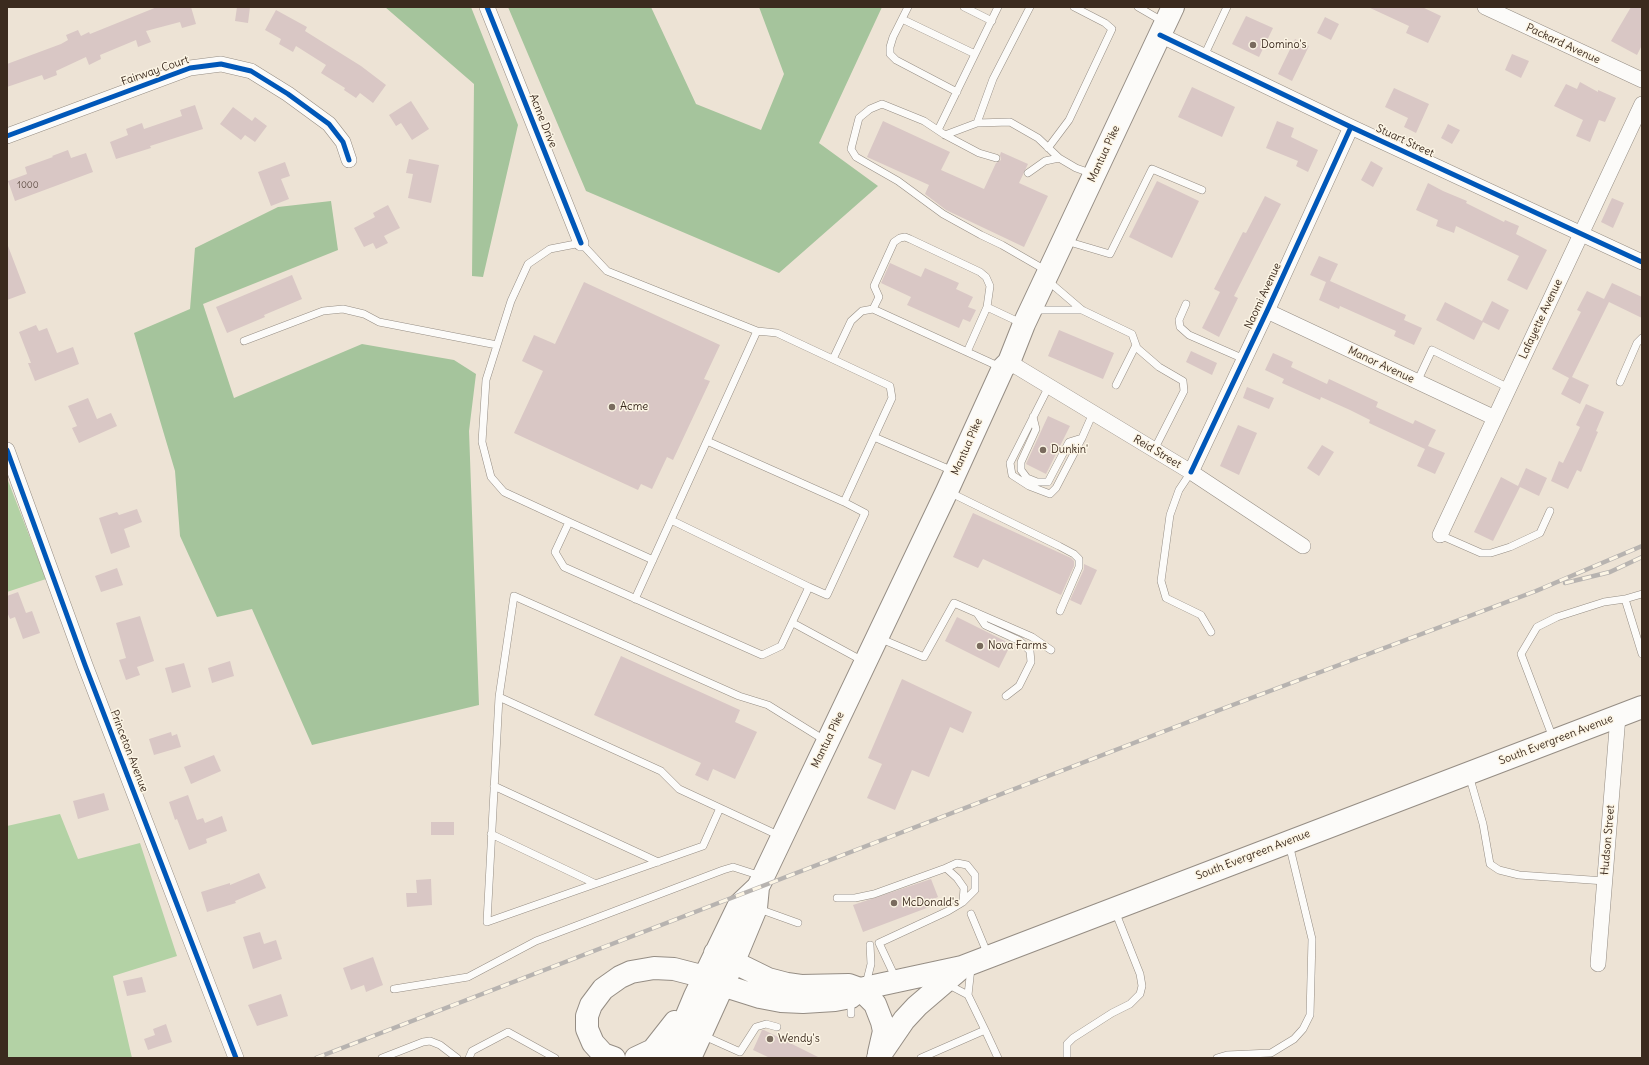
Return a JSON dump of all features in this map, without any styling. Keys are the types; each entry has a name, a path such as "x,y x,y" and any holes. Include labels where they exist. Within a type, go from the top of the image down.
{"main road":[{"name":"Mantua Pike","path":"690,1058 700,1035 714,981 725,957 759,891 782,837 952,482 1027,317 1166,22"},
{"name":"South Evergreen Avenue","path":"614,1058 604,1054 593,1043 587,1029 586,1022 589,1010 603,989 620,977 631,972 654,968 674,969 760,997 781,1001 819,1002 857,997 897,981 974,963 1469,772 1642,707"},
{"name":"South Evergreen Avenue","path":"725,957 768,979 787,984 815,987 849,985 857,997"},
{"path":"878,1058 904,1020 917,1006 944,982 974,963"},
{"name":"Mantua Pike","path":"669,1058 695,996 714,981"},
{"path":"636,1058 646,1054 658,1044 695,996"},
{"path":"857,997 875,1004 882,1022 884,1031 878,1058"}],"street":[{"name":"Acme Drive","path":"487,7 581,243"},
{"name":"Packard Avenue","path":"1485,7 1642,80"},
{"name":"Stuart Street","path":"1166,22 1204,56 1351,127 1642,262"},
{"name":"Fairway Court","path":"7,136 190,68 221,64 251,71 288,94 329,124 343,142 349,160"},
{"name":"Lafayette Avenue","path":"1440,535 1642,104"},
{"name":"Naomi Avenue","path":"1190,472 1267,311 1351,127"},
{"name":"Manor Avenue","path":"1267,311 1495,418"},
{"name":"Reid Street","path":"1006,365 1049,386 1190,472 1303,546"},
{"name":"Princeton Avenue","path":"7,450 85,665 236,1058"},
{"name":"Hudson Street","path":"1598,964 1618,716"}],"lane":[{"path":"908,7 890,47 890,54 896,60 956,92"},
{"path":"964,7 992,21"},
{"path":"938,130 998,7"},
{"path":"977,123 993,79 1030,7"},
{"path":"1048,148 1069,120 1112,29 1105,23 1074,7"},
{"path":"1138,7 1166,22"},
{"path":"1204,56 1227,7"},
{"path":"902,19 975,54"},
{"path":"996,158 979,153 945,135 924,121 882,104 870,109 859,118 850,149 856,157 898,181 934,208 1047,275 1082,310 1132,334 1136,345 1159,367 1183,381 1184,391 1154,450"},
{"path":"945,135 977,123 1010,122 1038,138 1059,158 1076,168 1094,175"},
{"path":"1028,173 1045,161 1059,158"},
{"path":"1064,240 1110,254 1152,169 1202,190"},
{"path":"873,309 879,297 874,286 894,242 905,237 980,272 986,277 990,286 987,306 967,352"},
{"path":"653,560 504,492 491,477 482,442 486,380 511,301 528,264 550,249 581,243 607,271 757,331 777,333 890,386 892,398 844,502"},
{"path":"1186,304 1179,320 1180,327 1189,335 1244,360"},
{"path":"987,306 1027,317 1082,310"},
{"path":"244,341 323,311 343,309 364,314 379,322 497,345"},
{"path":"833,359 851,321 862,311 873,309 967,352 1006,365"},
{"path":"635,599 757,331"},
{"path":"1620,382 1638,343 1642,338"},
{"path":"1116,385 1136,345"},
{"path":"1417,382 1432,350 1509,388"},
{"path":"1049,386 1010,463 1012,476 1028,486 1050,494 1056,488 1093,413"},
{"path":"1033,417 1036,429 1021,462 1021,470 1027,478 1037,482 1048,482 1069,442 1082,438"},
{"path":"874,437 1074,554 1079,559 1079,567 1060,611"},
{"path":"671,520 827,595 865,513 844,502 707,441"},
{"path":"1190,472 1179,490 1170,515 1160,581 1166,598 1200,615 1211,632"},
{"path":"1440,535 1481,553 1491,553 1510,547 1540,533 1550,511"},
{"path":"569,522 555,552 564,567 762,655 781,646 809,587"},
{"path":"1554,740 1521,654 1537,627 1557,617 1604,602 1625,599 1642,594"},
{"path":"720,808 703,846 594,883 488,922 491,834 499,697 514,596 739,696 768,705 827,742"},
{"path":"1625,599 1642,654"},
{"path":"877,638 924,657 954,603 1032,637 1050,650"},
{"path":"977,613 985,625 1020,641 1030,650 1031,662 1019,686 1006,696"},
{"path":"793,623 865,662"},
{"path":"499,697 661,771 679,789 782,837"},
{"path":"1469,772 1483,824 1490,864 1499,870 1519,875 1605,881"},
{"path":"494,786 658,862"},
{"path":"491,834 594,883"},
{"path":"1217,1058 1227,1055 1271,1053 1294,1039 1303,1029 1310,1015 1312,940 1288,842"},
{"path":"837,898 854,898 874,894 946,868 957,862 967,865 975,875 975,890 963,902 948,911 879,943 897,981"},
{"path":"394,989 468,977 536,941 733,867 759,891 798,923"},
{"path":"946,868 957,878 964,888 963,902"},
{"path":"1067,1058 1067,1044 1073,1038 1112,1013 1130,1004 1140,994 1142,986 1140,974 1115,909"},
{"path":"968,995 974,963 971,914"},
{"path":"857,997 871,964 870,945"},
{"path":"944,982 968,995 998,1058"},
{"path":"700,1035 740,1052 756,1027 766,1024 777,1027"},
{"path":"921,1058 985,1030"},
{"path":"469,1058 472,1051 508,1032 555,1058"},
{"path":"382,1058 423,1042 430,1041 440,1045 457,1058"}],"green space":[{"path":"385,7 471,7 518,125 483,277 472,276 474,84"},
{"path":"508,7 651,7 696,104 761,130 784,74 759,7 882,7 819,143 878,186 779,273 586,191"},
{"path":"331,201 338,250 203,304 234,398 362,344 454,360 476,374 469,431 479,705 312,745 252,609 217,617 180,536 175,471 134,333 190,309 195,248 278,207"},
{"path":"7,478 46,579 7,592"},
{"path":"60,814 78,859 140,843 177,956 113,976 132,1058 7,1058 7,826"}],"building":[{"path":"157,7 191,7 196,24 182,28 180,22 146,31 151,42 138,47 136,40 100,55 101,59 89,65 86,57 56,71 57,75 44,80 42,75 7,87 7,64 61,44 68,40 66,35 78,30 81,36 89,32 90,34"},
{"path":"237,7 250,7 248,23 235,21"},
{"path":"1368,7 1422,7 1441,16 1428,43 1406,33 1409,26"},
{"path":"1631,7 1642,7 1642,45 1637,55 1611,41"},
{"path":"276,10 307,27 305,31 361,66 386,85 373,103 360,93 356,98 344,90 345,88 321,73 326,65 296,46 293,52 279,44 281,39 265,30"},
{"path":"1246,16 1273,28 1259,57 1232,44"},
{"path":"1325,17 1339,24 1331,40 1317,33"},
{"path":"1295,39 1309,46 1292,81 1278,74"},
{"path":"1512,54 1529,61 1521,78 1505,70"},
{"path":"1580,82 1598,92 1598,90 1616,98 1605,122 1599,120 1590,142 1576,136 1583,120 1554,106 1566,84 1577,89"},
{"path":"1192,87 1235,107 1222,137 1178,117"},
{"path":"1394,88 1429,104 1416,133 1404,127 1408,118 1385,107"},
{"path":"411,101 429,129 412,140 401,123 396,126 389,115"},
{"path":"195,105 203,129 150,146 151,148 116,159 110,142 128,135 126,129 142,123 144,129 182,116 180,110"},
{"path":"233,107 252,121 255,117 267,126 255,142 245,135 241,140 220,124"},
{"path":"883,121 950,152 941,170 984,189 996,163 1001,160 1001,152 1028,164 1019,183 1048,196 1024,247 946,210 925,194 929,185 867,157"},
{"path":"1277,121 1294,128 1291,137 1318,150 1308,172 1296,166 1298,161 1266,148"},
{"path":"1448,124 1460,130 1452,144 1441,138"},
{"path":"68,150 71,158 86,153 93,172 15,201 8,181 27,174 25,167"},
{"path":"409,159 439,165 431,203 408,198 413,174 406,173"},
{"path":"1371,161 1383,168 1373,187 1361,180"},
{"path":"285,162 290,176 281,179 289,199 271,206 258,172"},
{"path":"1157,181 1199,201 1172,258 1129,237"},
{"path":"1428,183 1467,201 1466,203 1504,222 1505,220 1519,226 1516,234 1547,250 1527,290 1507,280 1519,256 1456,226 1454,233 1436,226 1438,220 1416,210"},
{"path":"1265,196 1281,204 1234,296 1238,298 1219,337 1202,328 1220,292 1214,289 1243,232 1246,233"},
{"path":"1612,198 1624,203 1613,228 1601,222"},
{"path":"388,205 400,228 384,236 388,243 376,249 373,243 364,247 354,228 375,217 373,213"},
{"path":"7,246 26,293 7,300"},
{"path":"1319,256 1338,264 1330,281 1406,315 1404,320 1422,328 1414,345 1394,336 1396,331 1340,306 1339,309 1319,300 1326,282 1310,275"},
{"path":"890,263 921,277 925,268 959,283 956,289 973,297 968,307 976,310 970,322 963,319 959,328 907,305 911,297 881,283"},
{"path":"292,275 302,299 227,333 216,307"},
{"name":"Acme","path":"584,282 720,345 704,379 710,381 673,460 667,457 652,489 641,484 638,490 514,433 543,371 522,361 534,335 555,344"},
{"path":"1612,283 1642,297 1642,318 1609,302 1572,377 1589,385 1580,404 1561,394 1569,378 1552,369 1581,312 1577,310 1587,291 1604,299"},
{"path":"1492,301 1509,310 1499,330 1483,322 1474,340 1436,320 1445,302 1482,321"},
{"path":"36,325 39,331 47,328 57,353 73,347 79,364 35,381 28,363 31,363 19,332"},
{"path":"1059,330 1114,353 1103,379 1048,356"},
{"path":"1191,351 1217,363 1212,375 1186,362"},
{"path":"1273,353 1293,362 1291,367 1327,384 1329,379 1378,402 1376,407 1413,424 1415,420 1436,430 1428,446 1445,453 1435,474 1417,466 1425,449 1369,423 1370,420 1350,410 1321,397 1320,400 1282,383 1284,379 1265,370"},
{"path":"1247,387 1274,398 1269,409 1243,398"},
{"path":"88,398 97,419 111,413 117,426 79,443 72,428 77,426 68,406"},
{"path":"1586,404 1604,412 1596,431 1598,432 1581,472 1577,470 1568,489 1551,481 1559,461 1563,463 1580,427 1576,425"},
{"path":"1048,416 1070,426 1046,474 1026,464"},
{"path":"1238,425 1257,433 1239,475 1220,466"},
{"path":"1322,445 1334,452 1319,476 1307,468"},
{"path":"1526,468 1547,478 1539,496 1520,487 1493,541 1474,532 1501,477 1518,486"},
{"path":"137,509 142,522 124,529 130,547 111,554 99,518 117,512 119,515"},
{"path":"973,513 1071,558 1074,561 1074,566 1061,595 983,559 978,568 953,557"},
{"path":"1084,564 1097,570 1081,605 1070,600 1084,569"},
{"path":"117,568 123,585 101,592 95,576"},
{"path":"18,592 26,613 32,611 40,633 23,639 15,617 10,619 7,612 7,596"},
{"path":"140,616 154,661 137,667 140,675 126,680 119,660 126,658 116,623"},
{"path":"957,617 1011,644 999,668 945,641"},
{"path":"621,656 740,710 735,722 757,732 735,779 713,769 708,781 695,775 701,763 594,715"},
{"path":"230,661 234,676 212,683 208,668"},
{"path":"184,663 191,687 172,693 165,668"},
{"path":"902,679 972,712 963,733 950,727 929,777 912,770 895,810 867,798 882,764 868,758"},
{"path":"171,732 172,736 177,734 181,747 154,755 149,739"},
{"path":"214,755 221,771 191,784 184,767"},
{"path":"104,793 109,810 78,819 73,801"},
{"path":"188,795 197,820 203,818 205,823 222,816 227,831 206,839 207,843 189,850 177,819 175,820 169,802"},
{"path":"431,822 454,822 454,835 431,835"},
{"path":"259,873 266,888 235,901 236,903 207,912 201,892 230,883 230,885"},
{"path":"431,879 432,905 407,907 406,893 417,893 416,880"},
{"name":"McDonald's","path":"931,879 938,897 929,901 932,906 863,932 853,905"},
{"path":"260,932 264,944 276,940 282,959 253,969 243,937"},
{"path":"373,957 383,985 366,992 364,985 351,990 343,968"},
{"path":"142,977 146,992 127,996 123,981"},
{"path":"281,994 288,1016 257,1026 248,1005"},
{"path":"166,1024 172,1042 148,1050 144,1039 155,1035 153,1029"},
{"name":"Wendy's","path":"762,1030 820,1058 770,1058 753,1050"}],"railway":[{"path":"316,1058 1222,709 1536,591 1642,546"},
{"path":"1565,583 1610,572 1642,557"}],"cycle path":[{"path":"487,7 581,243"},
{"path":"1160,35 1351,127 1642,262"},
{"path":"7,136 190,68 221,64 251,71 288,94 329,124 343,142 349,160"},
{"path":"1191,472 1267,311 1351,127"},
{"path":"7,450 85,665 236,1058"}],"place":[{"name":"Domino's","path":"1253,45"},
{"name":"Acme","path":"612,407"},
{"name":"Dunkin'","path":"1043,450"},
{"name":"Nova Farms","path":"980,646"},
{"name":"McDonald's","path":"894,903"},
{"name":"Wendy's","path":"770,1039"}]}
